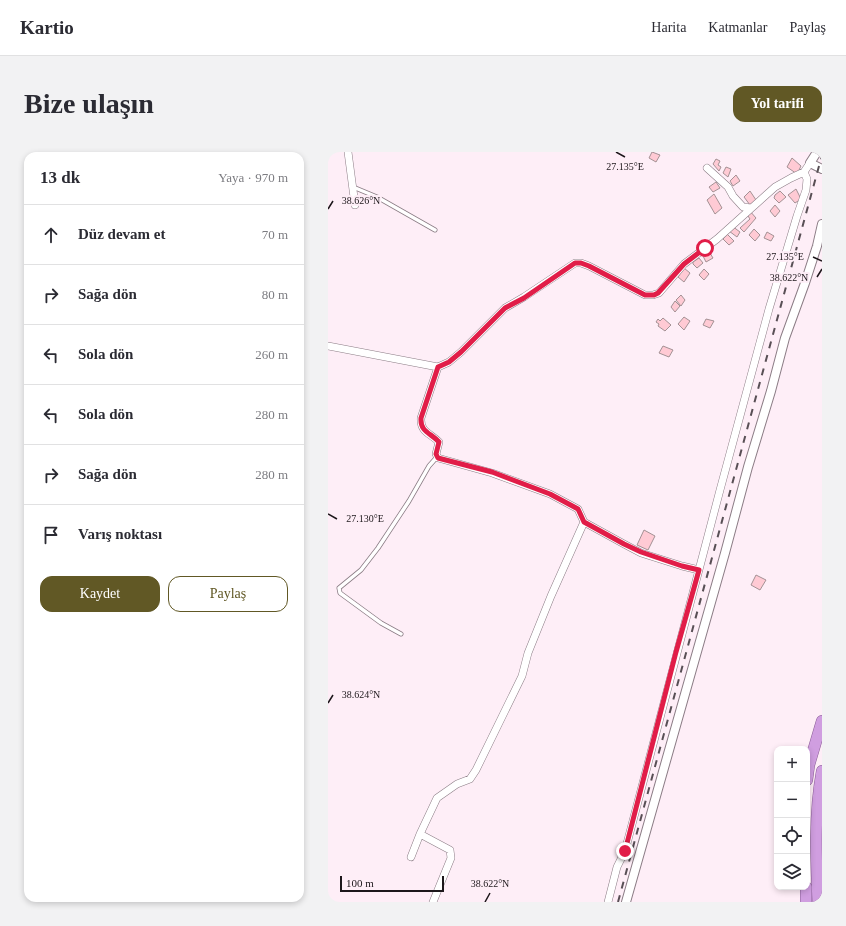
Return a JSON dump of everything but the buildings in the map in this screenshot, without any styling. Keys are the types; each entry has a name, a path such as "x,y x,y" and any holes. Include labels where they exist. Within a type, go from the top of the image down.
{"highway":[{"path":"810,762 822,721"},
{"path":"818,902 815,840 822,775"},
{"path":"806,890 806,902"}],"street":[{"path":"348,152 355,205"},
{"path":"328,346 438,367 449,362 461,352 505,308 524,298 575,263 581,263 589,266 645,295 654,295 658,293 684,264 775,187 804,172 817,152"},
{"path":"810,163 822,169"},
{"path":"707,168 728,186 733,196 743,207 751,208"},
{"path":"608,902 617,867 625,851 676,652 769,309 806,190 807,179 804,172"},
{"path":"626,902 785,338 805,283 817,246 822,224"},
{"path":"438,367 420,424 424,430 439,442 438,458 492,472 550,494 578,509 584,522 641,552 682,566 699,570"},
{"path":"411,857 437,798 457,784 470,779 476,770 522,676 528,653 551,596 584,522"},
{"path":"420,834 450,850 452,853 433,902"}],"lane":[{"path":"353,187 377,197 435,230"},
{"path":"401,634 368,614 340,593 339,588 361,570 378,548 409,501 429,466 437,456"}],"railway":[{"path":"618,902 822,155"}],"route":[{"path":"625,851 628,834 699,570 682,566 641,552 624,544 584,522 580,512 575,506 550,494 492,472 438,458 436,454 439,442 424,430 420,424 438,367 449,362 461,352 505,308 524,298 575,263 581,263 589,266 645,295 654,295 658,293 684,264 705,248"}]}
